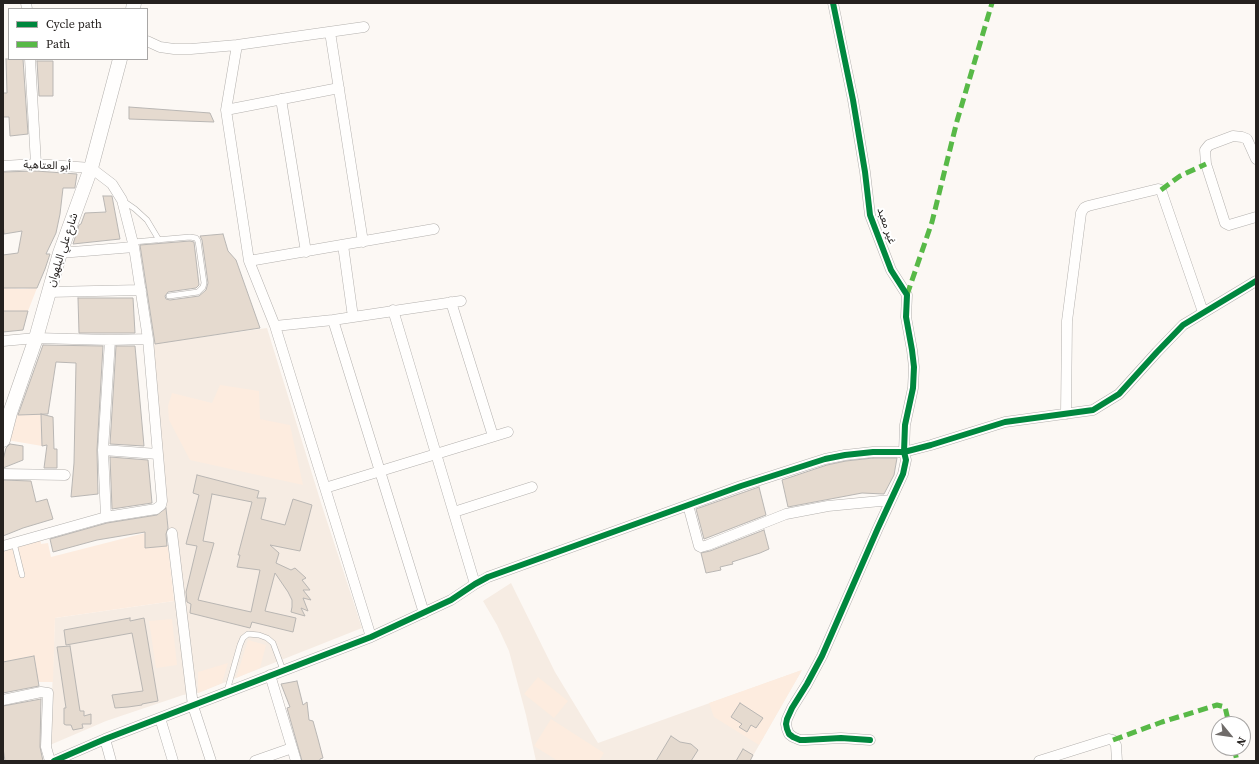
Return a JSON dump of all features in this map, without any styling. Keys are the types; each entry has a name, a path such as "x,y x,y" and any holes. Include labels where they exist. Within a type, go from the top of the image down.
{"street":[{"name":"غير معبد","path":"833,3 853,100 865,172 870,215 891,270 907,295 906,317 914,367 913,388 905,425 904,452 906,466 822,656 787,718 786,729 792,737 800,740 841,738 870,740"},
{"path":"148,41 160,47 174,49 236,45 364,27"},
{"path":"330,32 362,242"},
{"path":"236,45 226,110 249,261 276,326 371,637"},
{"path":"30,60 36,164"},
{"name":"شارع علي البلهوان","path":"3,440 7,413 36,338 60,253 91,168 120,60"},
{"path":"226,110 339,88"},
{"path":"281,99 306,252"},
{"path":"1256,159 1247,139 1242,137 1234,136 1209,145 1205,150 1206,164 1225,223 1229,225 1256,217"},
{"name":"أبو العتاهية","path":"3,166 36,164 91,168"},
{"path":"3,546 106,517 156,509 160,505 162,496 148,339 134,245 122,200 112,184 91,168"},
{"path":"1066,414 1067,321 1081,213 1084,208 1158,189 1161,190 1203,312"},
{"path":"249,261 434,229"},
{"path":"60,253 134,245"},
{"path":"343,245 353,317"},
{"path":"54,761 74,757 104,739 371,637 451,600 488,577 688,505 825,458 873,452 904,452 1005,422 1094,410 1119,394 1183,325 1256,281"},
{"path":"49,292 141,290"},
{"path":"276,326 333,320 456,301 493,436"},
{"path":"393,310 475,584"},
{"path":"333,320 424,613"},
{"path":"3,341 36,338 110,340 148,339"},
{"path":"106,517 103,450 110,340"},
{"path":"325,488 508,432"},
{"path":"103,450 158,454"},
{"path":"3,474 65,475"},
{"path":"454,512 532,487"},
{"path":"688,505 699,546 701,547 786,514 828,506 891,500"},
{"path":"172,534 193,706 211,761"},
{"path":"270,675 296,761"},
{"path":"3,700 41,692 48,693 46,747 50,761"},
{"path":"160,718 173,761"},
{"path":"104,739 111,761"},
{"path":"1039,761 1071,756 1109,739 1113,740 1116,745 1117,761"},
{"path":"255,761 267,759 292,748"}],"lane":[{"path":"122,200 136,209 147,220 159,240"},
{"path":"134,245 159,240 193,237 198,241 204,283 202,289 198,292 169,296"},
{"path":"14,543 22,574"},
{"path":"227,692 242,638 248,634 259,635 267,638 273,643 283,670"}],"shaded area":[{"path":"3,288 37,288 28,311 3,311"},
{"path":"267,328 322,506 362,628 198,693 183,695 106,721 50,745 55,618 174,601 151,344"},
{"path":"220,385 259,391 260,419 290,425 303,485 190,460 169,420 168,406 172,393 212,403"},
{"path":"41,414 42,446 7,440 11,415"},
{"path":"145,533 145,548 168,545 174,601 55,618 53,682 38,682 34,656 3,662 3,548 40,536 41,544 48,543 51,557"},
{"path":"511,583 555,672 598,743 802,670 750,761 536,761 526,715 509,651 497,625 483,601"},
{"path":"172,619 177,665 156,668 149,621"},
{"path":"248,640 266,645 260,668 236,678"},
{"path":"228,663 222,683 198,693 198,672"},
{"path":"802,670 759,745 714,717 709,703"},
{"path":"538,677 568,701 554,718 524,694"},
{"path":"551,719 604,753 599,761 558,761 534,746"}],"building":[{"path":"6,59 23,60 28,134 10,136 9,117 3,117 3,93 7,93"},
{"path":"37,61 53,61 53,96 39,96"},
{"path":"129,107 210,113 214,122 129,119"},
{"path":"36,171 77,174 75,188 63,188 56,233 46,254 50,254 37,288 3,288 3,255 18,253 22,231 4,234 3,172"},
{"path":"103,196 112,196 120,239 73,244 79,225 81,224 85,213 106,212"},
{"path":"223,234 228,251 236,260 260,328 155,344 140,245 190,241 194,242 199,285 196,288 168,292 165,296 166,299 170,300 199,296 206,290 208,283 202,240 200,236"},
{"path":"78,298 133,298 135,333 79,333"},
{"path":"3,311 28,311 23,330 3,332"},
{"path":"43,345 103,346 97,450 98,494 71,497 74,463 76,363 56,362 48,414 18,415"},
{"path":"116,346 135,346 144,446 110,444"},
{"path":"41,414 53,417 54,449 57,449 57,468 44,468 47,445 42,446"},
{"path":"10,444 23,446 23,460 3,468 6,448"},
{"path":"110,457 148,460 152,503 112,509"},
{"path":"873,458 897,458 894,475 884,494 862,493 788,507 782,480 827,465"},
{"path":"197,475 259,491 257,498 266,498 261,519 285,525 293,499 312,505 300,551 270,545 279,553 276,563 291,570 295,568 306,578 302,580 310,590 303,590 311,600 303,598 308,611 301,608 305,616 291,612 292,600 275,573 265,611 296,618 293,632 252,622 250,628 190,613 191,604 187,602 186,592 197,546 186,544 199,495 193,493","holes":["212,494 252,502 238,555 240,555 237,567 260,570 251,612 198,600 214,543 203,541"]},
{"path":"3,480 31,481 36,502 47,499 53,519 3,536"},
{"path":"759,487 766,515 704,539 696,509"},
{"path":"166,508 168,528 166,534 167,546 145,548 145,532 97,540 53,552 50,539 107,523 157,515"},
{"path":"764,530 769,549 732,562 733,564 720,567 721,570 706,573 701,553 710,551"},
{"path":"130,618 130,621 144,618 158,701 142,705 115,708 112,695 143,691 132,633 66,645 64,630"},
{"path":"70,646 80,711 84,711 84,716 91,714 91,724 82,724 83,728 73,730 71,725 64,724 64,708 66,708 57,647"},
{"path":"34,656 39,686 3,693 3,662"},
{"path":"297,681 303,705 307,702 309,720 313,721 323,758 320,759 320,761 302,761 287,708 290,707 281,684"},
{"path":"41,699 40,747 43,761 5,761 3,748 3,706"},
{"path":"740,703 763,718 756,728 751,725 747,732 739,727 742,724 731,717"},
{"path":"671,736 680,742 691,744 698,750 691,761 656,761"},
{"path":"743,749 753,755 750,761 736,761"}],"marked path":[{"path":"907,295 932,222 957,121 992,3"},
{"path":"1161,190 1180,176 1206,164"},
{"path":"1113,740 1162,722 1217,705 1225,707 1227,716"},
{"path":"1236,756 1237,761"}],"cycle path":[{"path":"833,3 853,100 865,172 870,215 891,270 907,295 906,317 914,367 913,388 905,425 904,452 906,460 903,474 822,656 792,708 786,724 789,734 800,740 841,738 870,740"},
{"path":"54,761 105,739 371,637 451,600 488,577 741,486 825,459 873,452 904,452 1005,422 1093,410 1119,394 1183,325 1256,281"}]}
